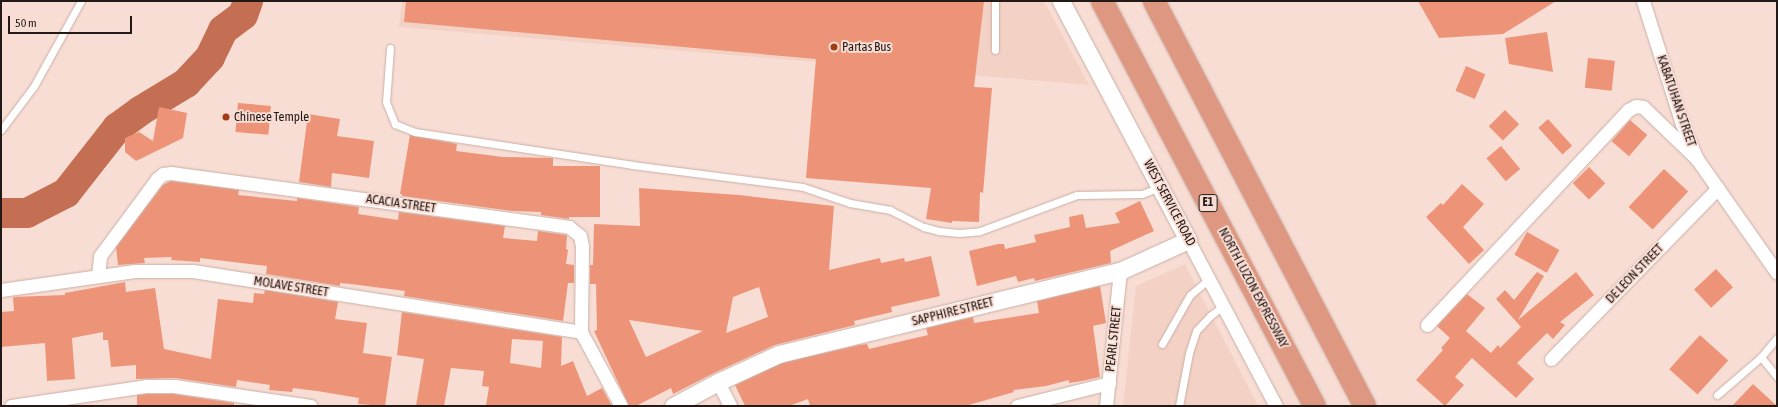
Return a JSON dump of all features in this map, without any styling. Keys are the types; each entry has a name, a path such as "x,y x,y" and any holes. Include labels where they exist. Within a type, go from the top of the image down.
{"highway":[{"name":"NORTH LUZON EXPRESSWAY","path":"1102,1 1315,406"},
{"path":"1154,1 1365,406"}],"street":[{"name":"WEST SERVICE ROAD","path":"1062,1 1276,406"},
{"name":"KABATUHAN STREET","path":"1643,1 1672,93 1697,159 1777,273"},
{"path":"1427,325 1628,110 1636,106 1643,107 1697,159"},
{"name":"ACACIA STREET","path":"98,276 100,256 157,179 163,174 171,173 569,227 580,236 582,246 581,332 621,406"},
{"name":"DE LEON STREET","path":"1551,359 1718,188"},
{"name":"SAPPHIRE STREET","path":"673,406 718,382 779,354 1120,271 1188,240"},
{"name":"MOLAVE STREET","path":"1,290 135,271 193,271 581,332"},
{"name":"PEARL STREET","path":"1106,406 1120,271"},
{"path":"718,382 730,406"},
{"path":"1017,406 1109,383"},
{"path":"11,406 146,386 174,386 311,406"}],"lane":[{"path":"1,130 34,86 81,1"},
{"path":"995,1 995,50"},
{"path":"390,48 386,102 395,124 415,132 632,165 803,187 850,203 890,210 924,227 939,231 959,233 980,231 1077,195 1142,194 1161,187"},
{"path":"1162,344 1190,295 1209,279"},
{"path":"1179,406 1189,353 1196,331 1210,316 1223,306"},
{"path":"1717,395 1761,357 1777,338"},
{"path":"1761,357 1777,377"}],"shaded area":[{"name":"Partas Bus","path":"402,1 1044,1 1089,85 399,27"},
{"path":"1185,264 1258,406 1123,406 1136,286"}],"building":[{"path":"406,1 984,1 974,87 992,88 983,193 980,192 979,222 952,221 952,223 926,219 931,188 806,178 816,59 404,22"},
{"path":"1418,1 1556,1 1503,34 1439,38"},
{"path":"1547,32 1553,72 1509,64 1505,38"},
{"path":"1588,58 1615,61 1612,91 1585,88"},
{"path":"1466,66 1485,74 1475,99 1455,91"},
{"path":"238,103 271,106 268,135 235,132"},
{"path":"159,107 187,113 183,138 136,161 125,152 125,138 139,132 153,141"},
{"path":"1505,110 1519,124 1503,140 1489,126"},
{"path":"308,114 340,119 337,136 374,141 369,178 332,173 331,187 299,182"},
{"path":"1548,119 1572,146 1562,154 1538,128"},
{"path":"1630,120 1647,135 1629,156 1612,141"},
{"path":"410,135 457,144 456,151 503,157 553,158 553,166 600,166 600,217 569,217 569,219 541,215 541,212 512,211 402,196 402,194 400,194"},
{"path":"1501,146 1520,169 1506,181 1486,158"},
{"path":"1589,167 1605,183 1589,200 1573,183"},
{"path":"1664,169 1688,192 1653,230 1629,207"},
{"path":"171,181 239,190 238,195 297,201 297,198 359,207 358,214 398,220 399,212 505,226 503,238 537,241 538,231 566,235 566,249 568,250 566,264 574,265 574,283 568,283 563,321 404,296 405,291 340,283 340,286 266,274 267,266 200,258 200,262 171,260 172,257 144,258 145,263 118,265 116,247 163,185"},
{"path":"1462,184 1484,204 1463,227 1484,250 1469,264 1426,217 1441,203 1443,205"},
{"path":"639,188 739,195 834,206 829,270 880,258 881,263 904,258 905,262 931,256 940,296 891,307 892,312 854,321 855,325 775,345 673,394 671,388 636,406 629,406 594,331 597,330 596,284 590,284 590,265 593,265 594,224 640,226","holes":["759,287 768,317 726,333 733,297","629,320 703,331 646,357"]},
{"path":"1140,201 1154,231 1110,251 1111,263 1035,281 1034,278 1018,282 1016,276 977,286 969,251 998,244 1004,244 1005,249 1036,242 1034,235 1070,227 1069,217 1083,214 1086,228 1120,223 1115,213"},
{"path":"1527,232 1559,250 1547,273 1514,255"},
{"path":"1716,269 1733,287 1711,308 1694,289"},
{"path":"1537,272 1544,276 1518,320 1576,272 1594,295 1560,322 1565,325 1553,339 1547,333 1517,363 1534,379 1516,398 1472,358 1455,377 1464,385 1445,406 1416,380 1443,350 1441,348 1450,338 1437,326 1467,294 1485,308 1466,331 1491,353 1498,345 1500,348 1521,327 1496,299 1505,290 1514,300"},
{"path":"125,282 126,292 155,288 164,349 211,359 218,299 253,303 254,293 264,294 265,290 338,302 335,319 367,323 363,353 392,357 385,406 358,404 359,398 317,391 293,388 292,392 269,390 270,385 237,380 236,387 175,378 136,379 136,365 111,367 108,340 103,340 103,332 72,338 75,379 47,381 45,343 1,347 1,312 14,311 13,297 65,295 65,293"},
{"path":"1100,286 1106,323 1093,326 1100,377 1069,383 1069,380 1046,386 1013,390 1014,392 965,406 810,406 808,399 789,406 745,406 735,385 782,363 859,345 867,344 869,349 928,335 926,328 973,317 974,323 1039,313 1037,301"},
{"path":"402,312 562,337 561,366 573,361 587,396 602,388 612,406 486,406 489,387 482,386 484,371 451,368 444,406 416,406 424,359 397,355","holes":["512,339 543,341 541,368 510,363"]},
{"path":"1700,335 1728,360 1697,395 1669,369"},
{"path":"1753,384 1777,406 1732,406"},
{"path":"173,394 234,403 234,406 137,406 137,395"}],"waterway":[{"path":"1,213 27,213 66,193 117,128 140,111 186,83 210,57 223,30 243,15 248,1"}],"place":[{"name":"Partas Bus","path":"834,47"},
{"name":"Chinese Temple","path":"226,117"}]}
